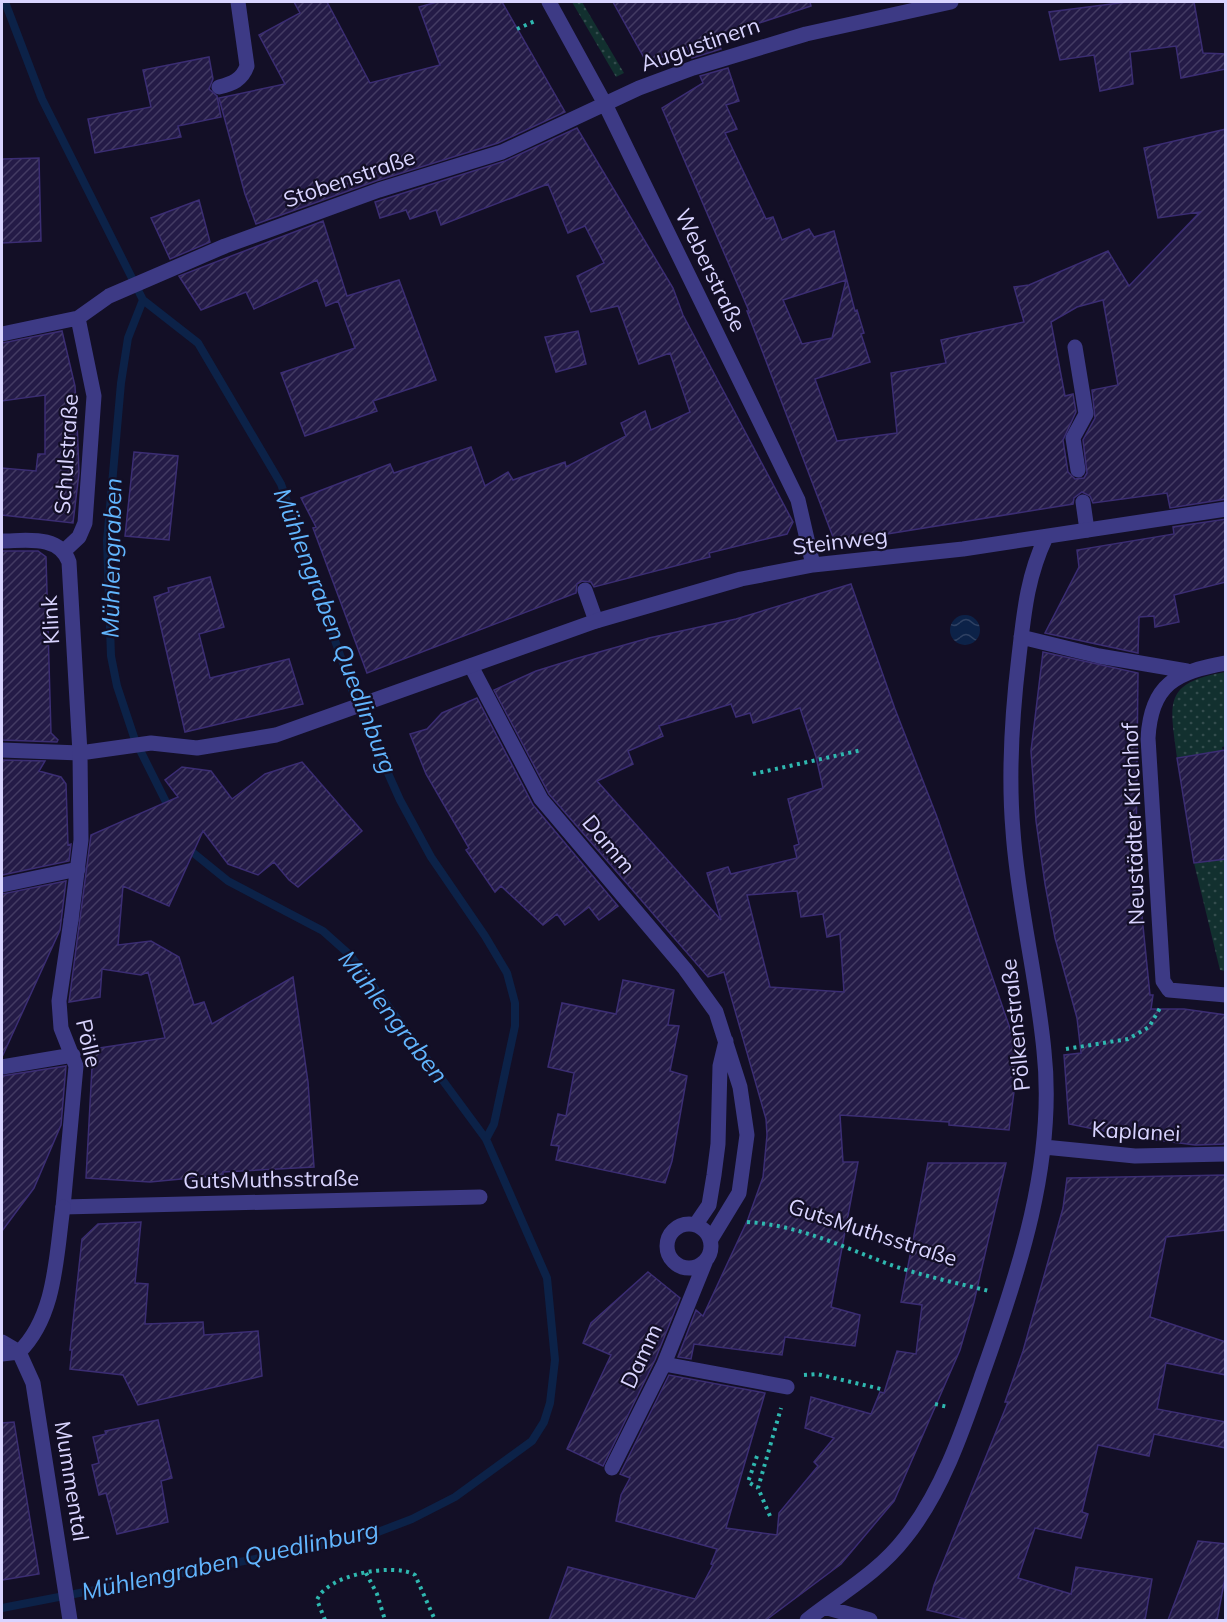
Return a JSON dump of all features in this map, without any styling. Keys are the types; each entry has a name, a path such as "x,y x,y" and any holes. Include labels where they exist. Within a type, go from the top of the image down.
{"street":[{"path":"219,87 236,82 243,75 247,66 238,2"},
{"name":"Weberstraße","path":"549,2 605,104 798,500 813,565"},
{"name":"Augustinern","path":"605,104 693,68 749,50 951,2"},
{"name":"Stobenstraße","path":"78,318 109,296 225,246 369,194 502,152 605,104"},
{"path":"2,334 78,318"},
{"name":"Schulstraße","path":"64,551 79,537 85,524 94,410 91,373 78,318"},
{"path":"1075,347 1086,414 1073,438 1078,470"},
{"path":"1083,502 1087,531"},
{"name":"Steinweg","path":"2,750 80,753 151,743 197,748 245,742 276,735 376,702 596,621 741,579 813,565 963,549 1226,508"},
{"name":"Pölkenstraße","path":"807,1620 871,1575 894,1552 918,1519 966,1422 1010,1296 1037,1189 1044,1147 1045,1052 1017,870 1012,814 1011,740 1021,637 1032,567 1046,537"},
{"path":"2,541 44,541 64,551"},
{"name":"Klink","path":"64,551 70,572 80,753"},
{"path":"585,590 596,621"},
{"name":"Neustädter Kirchhof","path":"1021,637 1099,656 1187,671"},
{"name":"Neustädter Kirchhof","path":"1169,990 1163,981 1148,738 1150,713 1161,691 1171,680 1187,671 1226,663"},
{"name":"Damm","path":"471,666 541,799 703,991 716,1012 744,1104 747,1135 739,1193 711,1239"},
{"name":"Pölle","path":"19,1353 33,1337 49,1296 63,1207 76,1066 61,1028 59,1001 81,840 80,753"},
{"path":"2,885 78,869"},
{"path":"1169,990 1226,995"},
{"path":"696,1224 709,1205 714,1175 718,1144 720,1066 726,1041"},
{"path":"2,1067 73,1055"},
{"name":"Kaplanei","path":"1044,1147 1135,1156 1226,1154"},
{"name":"GutsMuthsstraße","path":"63,1207 480,1197"},
{"path":"696,1224 711,1239 712,1247 701,1265 686,1268 680,1266 669,1255 668,1240 671,1234 682,1225 696,1224"},
{"name":"Damm","path":"612,1468 664,1364 706,1260"},
{"path":"2,1342 19,1353"},
{"path":"2,1354 19,1353"},
{"name":"Mummental","path":"19,1353 33,1383 70,1620"},
{"path":"664,1364 787,1387"},
{"path":"824,1607 870,1620"}],"path":[{"path":"753,774 862,750"},
{"path":"1045,1052 1103,1044 1137,1035 1149,1027 1169,990"},
{"name":"GutsMuthsstraße","path":"722,1221 769,1223 805,1232 842,1243 910,1271 1010,1296"},
{"path":"758,1488 787,1387 803,1375 817,1374 881,1389"},
{"path":"758,1456 748,1482 758,1488 770,1516"},
{"path":"325,1620 317,1600 322,1590 352,1576 397,1569 415,1575 435,1620"},
{"path":"366,1574 377,1594 384,1620"}],"green space":[{"path":"572,2 582,2 624,73 616,77"},
{"path":"1225,672 1226,746 1222,747 1223,751 1177,758 1172,710 1175,698 1180,690 1190,682"},
{"path":"1225,859 1225,971 1220,970 1194,863"}],"water":[{"path":"965,615 976,619 980,630 976,641 965,645 954,641 950,630 954,619"}],"building":[{"path":"294,2 327,2 370,83 440,65 419,7 437,2 502,2 565,112 498,143 376,181 256,224 245,194 219,98 285,84 259,35 300,13"},
{"path":"613,2 810,2 811,6 717,37 721,49 692,58 687,47 647,63"},
{"path":"1127,2 1194,2 1203,53 1226,54 1226,69 1181,78 1176,46 1130,52 1133,84 1100,91 1094,55 1060,60 1049,12"},
{"path":"209,57 213,79 209,89 217,96 221,117 178,126 181,137 95,153 88,119 151,107 143,70"},
{"path":"728,68 739,101 726,105 737,129 725,133 766,219 773,217 782,240 809,229 814,237 834,231 855,311 857,310 864,333 861,334 870,362 815,379 837,441 897,433 891,373 946,363 941,340 1024,322 1014,287 1029,285 1108,251 1129,286 1200,212 1158,218 1144,148 1226,129 1226,499 1170,508 1167,493 1093,503 1090,496 1082,492 1074,498 1073,504 850,540 833,537 747,311 749,311 662,108 703,83 700,76","holes":["846,280 832,338 802,344 783,300","1103,300 1118,385 1092,390 1095,418 1083,440 1087,473 1084,478 1075,479 1068,472 1063,440 1076,412 1073,394 1065,396 1051,322 1077,307"]},
{"path":"577,128 673,288 683,315 793,522 787,534 709,553 710,557 594,587 591,582 582,581 577,584 576,593 367,673 313,528 316,527 301,498 390,464 394,473 471,447 485,486 508,472 513,480 565,462 566,467 626,436 621,423 645,411 651,430 690,412 670,353 639,364 618,306 591,312 577,276 604,263 585,226 568,233 548,184 441,225 436,210 410,219 406,210 380,218 375,202 505,161"},
{"path":"39,158 41,241 2,243 2,159"},
{"path":"199,200 210,242 170,259 151,218"},
{"path":"323,221 347,296 399,280 436,380 373,401 377,411 305,436 281,373 355,348 338,301 326,306 317,280 254,309 246,292 201,310 179,276"},
{"path":"62,331 75,386 79,473 73,523 2,515 2,468 36,471 38,454 45,454 45,395 2,401 2,343"},
{"path":"578,331 586,364 556,372 545,337"},
{"path":"134,452 178,456 169,540 125,536"},
{"path":"1226,519 1226,582 1174,595 1179,622 1155,627 1154,616 1139,617 1138,653 1045,633 1079,567 1077,550 1174,534 1173,527"},
{"path":"2,551 38,551 46,557 51,733 58,740 57,742 2,740"},
{"path":"210,577 224,627 199,634 210,678 289,659 303,704 185,732 154,597 169,592 168,588"},
{"path":"851,584 895,709 937,817 1014,1040 1015,1084 1009,1130 949,1125 949,1122 840,1115 843,1162 858,1162 831,1307 860,1315 855,1346 785,1337 782,1355 694,1344 691,1359 678,1357 696,1310 703,1316 748,1219 763,1177 767,1135 766,1119 724,972 708,977 549,794 494,690 536,671 578,658 649,638 736,619","holes":["731,704 736,717 750,713 753,723 800,708 816,757 823,788 788,799 799,844 794,846 797,858 731,874 728,867 707,873 721,920 597,781 633,764 628,751 663,736 659,726","797,891 801,917 823,914 827,937 840,934 844,992 770,987 747,895"]},
{"path":"1043,652 1138,673 1136,857 1150,995 1153,995 1151,1009 1184,1009 1226,1015 1226,1144 1195,1145 1133,1137 1069,1124 1064,1055 1081,1053 1077,1018 1055,938 1045,884 1036,821 1031,751"},
{"path":"477,698 533,805 618,906 599,920 589,907 565,925 557,914 543,925 501,886 495,892 466,850 469,848 426,774 410,734 427,729 442,713"},
{"path":"1226,750 1226,859 1194,863 1177,758"},
{"path":"2,760 45,761 39,771 61,777 66,784 68,845 71,844 69,861 2,875"},
{"path":"302,762 362,831 298,887 274,862 258,875 228,864 203,831 169,906 123,886 118,945 151,941 179,957 194,1005 204,1002 212,1024 293,977 308,1082 314,1167 223,1172 223,1175 150,1182 86,1178 93,1049 165,1038 148,972 141,975 102,969 100,997 69,1002 91,835 178,797 165,780 182,767 211,771 232,799 265,774"},
{"path":"66,881 60,930 2,1057 2,894"},
{"path":"623,980 674,990 668,1025 679,1026 670,1071 687,1076 672,1161 665,1183 556,1160 559,1146 551,1145 558,1114 566,1116 574,1073 548,1067 562,1003 616,1014"},
{"path":"66,1066 61,1125 34,1188 2,1231 2,1076"},
{"path":"928,1163 1006,1163 974,1302 960,1350 894,1501 841,1564 766,1620 549,1620 568,1567 695,1599 713,1565 711,1564 717,1549 616,1521 621,1495 630,1478 620,1474 669,1375 765,1393 726,1528 777,1535 779,1513 818,1466 814,1462 834,1438 805,1428 811,1397 871,1414 880,1392 884,1393 897,1351 916,1354 922,1305 901,1302"},
{"path":"1226,1175 1226,1230 1166,1237 1150,1317 1226,1342 1226,1375 1166,1363 1157,1409 1226,1422 1226,1448 1154,1434 1149,1456 1098,1445 1082,1512 1088,1514 1081,1538 1035,1528 1018,1578 1071,1594 1076,1567 1152,1579 1145,1620 969,1620 927,1610 934,1585 1008,1402 1005,1402 1023,1351 1063,1208 1067,1178"},
{"path":"141,1222 135,1283 148,1284 145,1324 203,1322 204,1335 258,1331 262,1376 138,1405 123,1375 70,1369 82,1239 98,1224"},
{"path":"648,1272 680,1298 655,1360 603,1466 567,1449 611,1355 583,1343 591,1323"},
{"path":"158,1420 172,1478 161,1481 168,1522 117,1534 106,1493 99,1495 92,1465 99,1463 93,1437 106,1434 105,1431"},
{"path":"14,1422 39,1574 2,1580 2,1423"},
{"path":"1198,1541 1226,1544 1226,1573 1217,1620 1168,1620"}],"waterway":[{"name":"Mühlengraben Quedlinburg","path":"5,2 42,99 143,300 198,343 281,484 357,704 400,800 431,857 485,936 507,973 515,1003 515,1026 494,1124 486,1139"},
{"name":"Mühlengraben","path":"143,300 128,338 121,383 107,541 111,656 117,686 135,740 171,812"},
{"name":"Mühlengraben Quedlinburg","path":"2,1608 291,1552 378,1532 412,1519 455,1497 532,1441 544,1422 550,1403 555,1360 547,1278 486,1139 351,956 323,931 228,881 191,851 188,844"}]}
